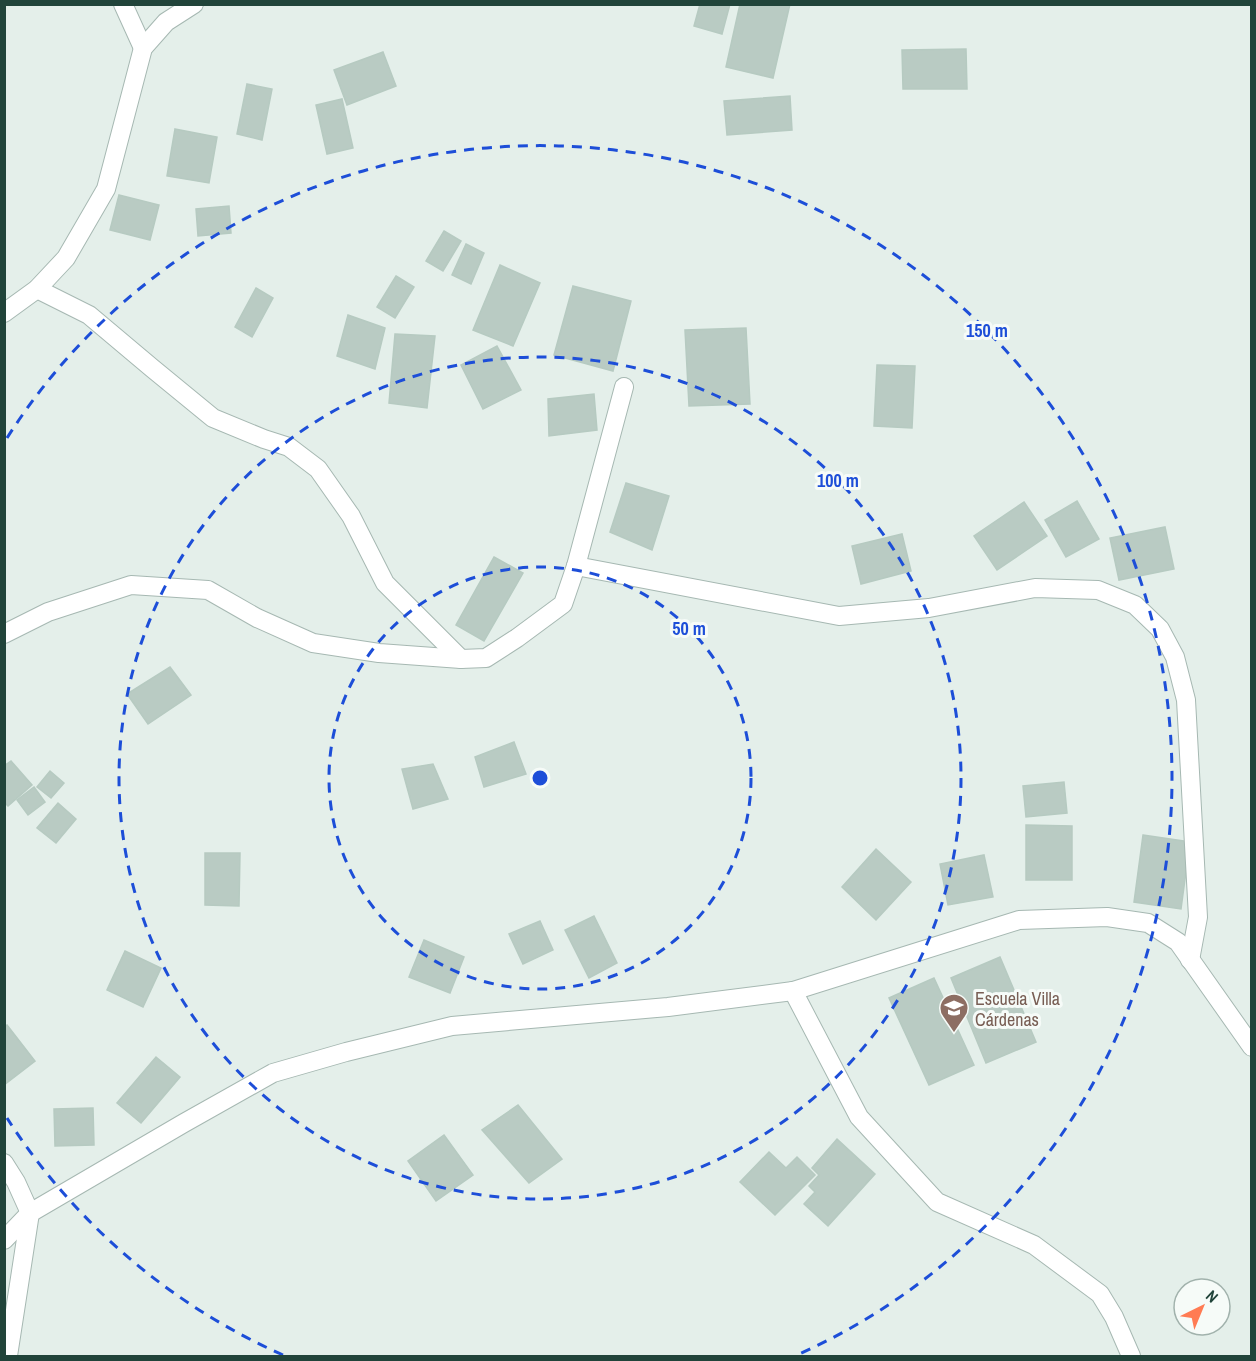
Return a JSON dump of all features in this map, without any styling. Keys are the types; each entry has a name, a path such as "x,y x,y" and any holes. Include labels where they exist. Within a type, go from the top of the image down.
{"street":[{"path":"123,4 143,48"},
{"path":"4,313 37,289 66,258 106,189 143,48 166,22 194,4"},
{"path":"37,289 89,315 213,418 289,447 318,469 351,516 385,583 461,659"},
{"path":"4,634 48,612 131,585 208,590 257,618 313,643 378,653 461,659 486,658 563,604 576,566 624,387"},
{"path":"576,566 839,616 929,608 1035,588 1098,590 1136,605 1160,629 1170,647 1186,700 1198,917 1190,960"},
{"path":"4,1240 30,1214 273,1073 452,1026 668,1006 793,991 1019,920 1107,917 1148,923 1178,942 1251,1047"},
{"path":"793,991 859,1117 937,1202 1034,1245 1100,1294 1114,1317 1131,1356"},
{"path":"4,1163 30,1214 8,1356"}],"building":[{"path":"700,4 730,4 722,34 694,26"},
{"path":"740,4 790,4 773,78 726,67"},
{"path":"966,49 967,89 903,89 902,50"},
{"path":"383,52 396,86 347,105 334,70"},
{"path":"247,84 272,89 262,140 237,134"},
{"path":"790,96 792,130 727,135 724,101"},
{"path":"342,99 353,148 327,154 316,105"},
{"path":"175,129 217,137 209,183 167,176"},
{"path":"119,195 159,205 150,240 110,230"},
{"path":"229,206 231,233 198,236 196,209"},
{"path":"444,231 461,241 443,271 426,261"},
{"path":"466,244 484,253 471,284 452,275"},
{"path":"500,265 540,283 513,346 473,330"},
{"path":"396,276 414,287 395,318 377,307"},
{"path":"573,286 631,301 613,371 554,355"},
{"path":"256,288 273,298 252,337 235,327"},
{"path":"348,315 385,328 375,369 337,356"},
{"path":"746,328 750,404 689,406 685,330"},
{"path":"395,334 435,336 427,408 389,403"},
{"path":"497,346 521,390 483,409 461,365"},
{"path":"877,365 915,366 912,428 874,426"},
{"path":"594,394 597,430 549,436 548,399"},
{"path":"626,483 669,496 652,550 610,532"},
{"path":"1077,501 1099,539 1066,557 1045,520"},
{"path":"1024,502 1047,536 997,570 974,536"},
{"path":"1165,527 1174,569 1119,580 1110,538"},
{"path":"902,534 911,571 861,584 852,546"},
{"path":"494,557 523,573 484,641 456,625"},
{"path":"170,667 191,695 148,724 127,694"},
{"path":"514,742 526,774 484,787 475,757"},
{"path":"11,761 32,785 8,806 4,802 4,766"},
{"path":"433,764 448,799 413,809 402,769"},
{"path":"50,771 64,783 51,798 37,787"},
{"path":"1064,782 1067,813 1026,817 1023,786"},
{"path":"34,787 45,802 28,815 17,800"},
{"path":"58,803 76,819 56,843 37,828"},
{"path":"1026,825 1072,826 1072,880 1026,880"},
{"path":"1143,835 1190,842 1181,909 1134,902"},
{"path":"876,849 911,882 876,920 842,887"},
{"path":"205,853 240,853 239,906 205,905"},
{"path":"984,855 993,897 948,905 940,864"},
{"path":"594,916 617,963 589,978 565,930"},
{"path":"540,921 553,950 523,964 509,934"},
{"path":"424,940 464,957 450,993 409,977"},
{"path":"125,951 161,968 143,1007 107,990"},
{"path":"1000,957 1036,1042 986,1063 951,978"},
{"path":"934,978 974,1065 929,1085 889,998"},
{"path":"7,1025 35,1061 4,1085 4,1027"},
{"path":"156,1057 180,1077 141,1123 117,1103"},
{"path":"518,1105 562,1159 529,1183 482,1130"},
{"path":"93,1108 94,1145 55,1146 54,1109"},
{"path":"444,1135 473,1175 436,1201 408,1161"},
{"path":"837,1139 875,1174 828,1226 804,1204 815,1192 809,1186 819,1175 812,1168"},
{"path":"769,1152 786,1168 797,1157 815,1175 775,1215 740,1182"}],"place":[{"name":"Escuela Villa Cárdenas","path":"954,1034"}]}
